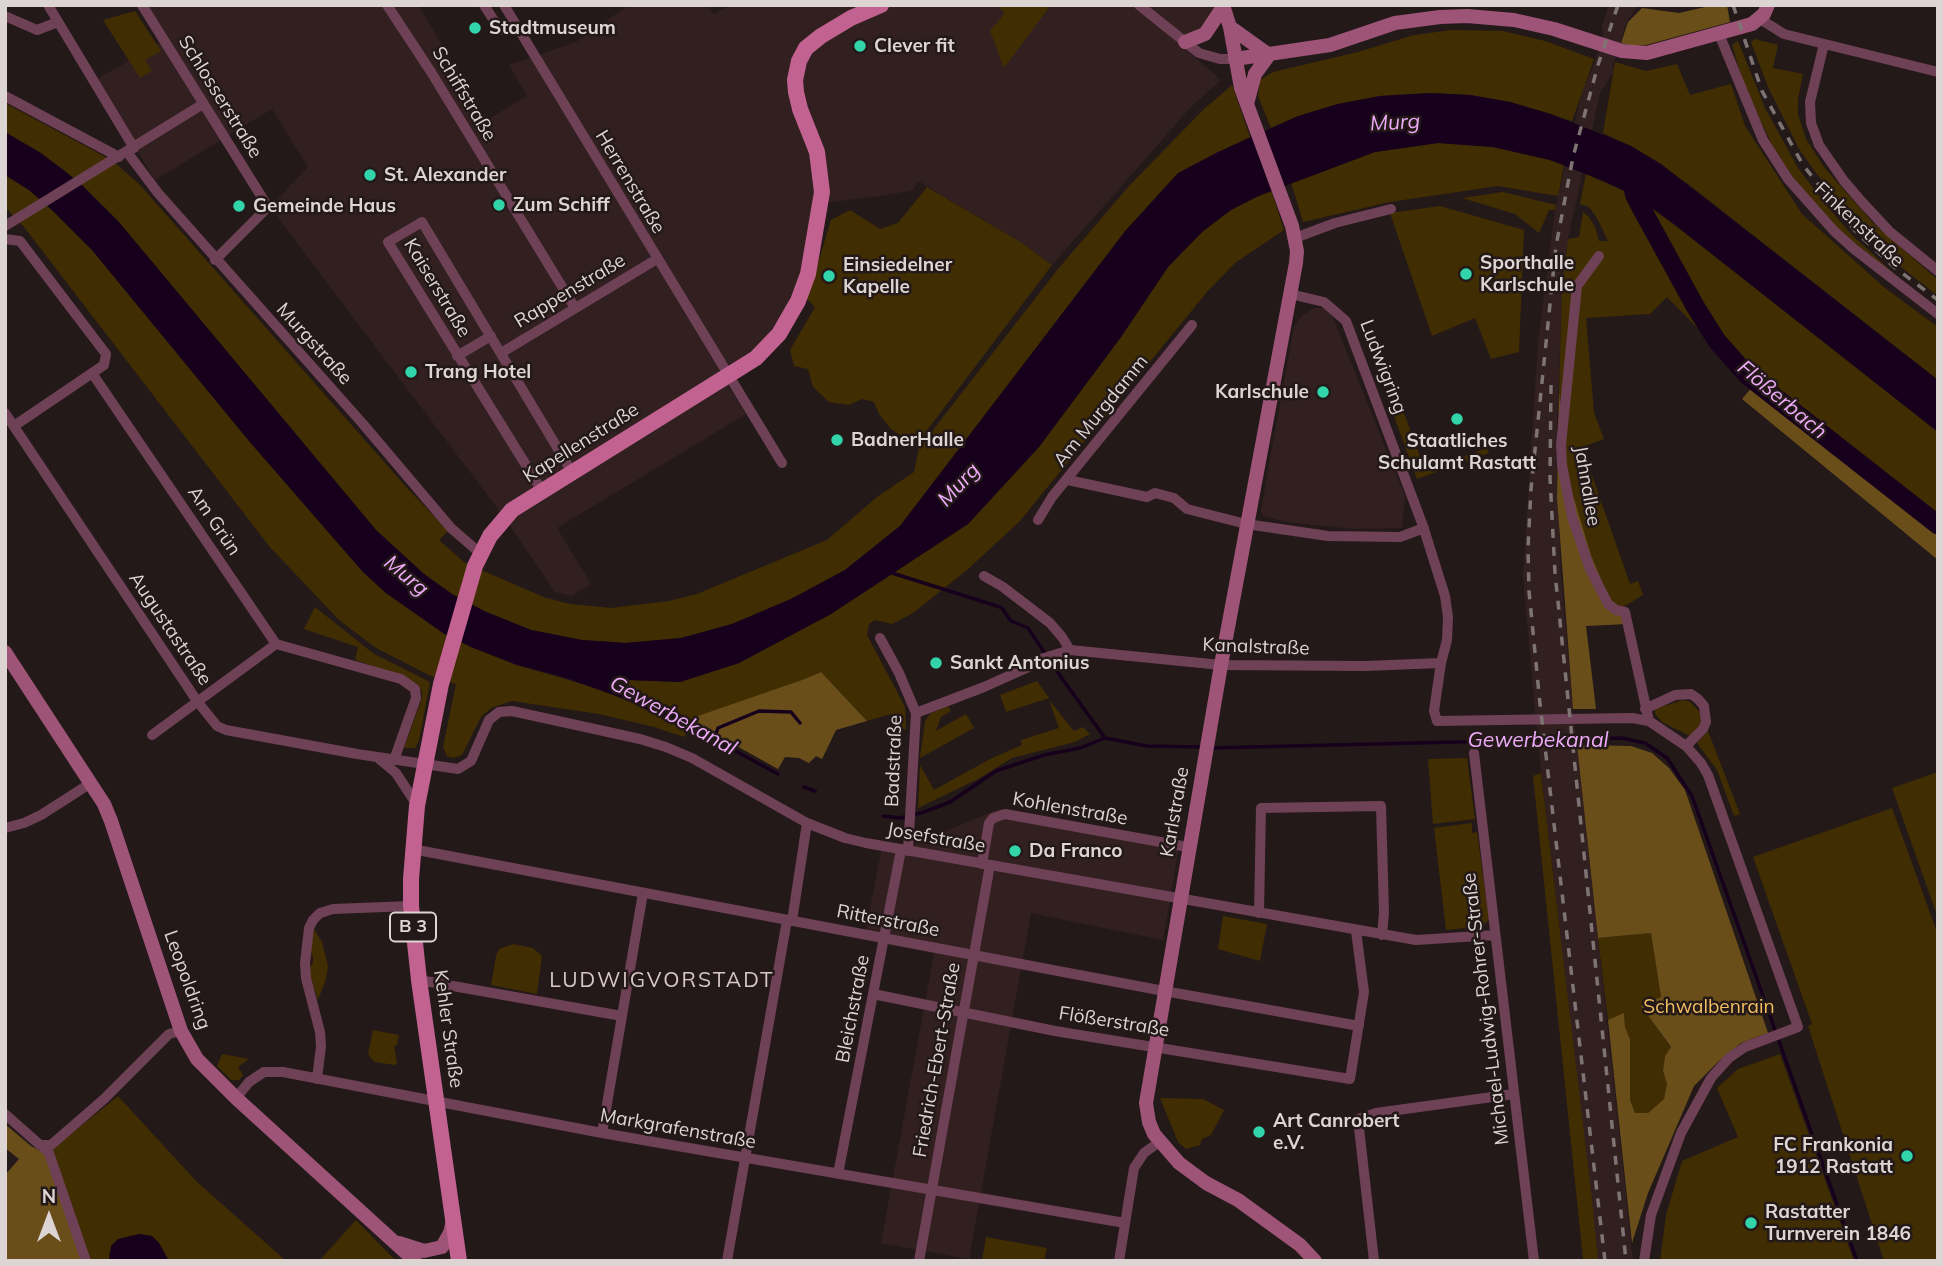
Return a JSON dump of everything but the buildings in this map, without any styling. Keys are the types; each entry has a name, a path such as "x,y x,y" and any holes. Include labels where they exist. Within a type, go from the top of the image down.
{"main road":[{"name":"B 3","path":"851,18 866,5"},
{"name":"B 3","path":"851,18 881,5"},
{"name":"Kapellenstraße","path":"478,560 504,517 756,358 779,334 803,290 811,264 820,208 817,152 800,109 796,92 796,69 806,48 851,18"},
{"name":"Kehler Straße","path":"459,1261 419,980 411,906 412,849 424,765 442,678 478,560"}],"street":[{"path":"48,5 127,152"},
{"name":"Schlosserstraße","path":"142,5 268,207 215,260"},
{"name":"Schiffstraße","path":"387,5 431,72 575,309"},
{"path":"484,5 500,30"},
{"name":"Herrenstraße","path":"504,5 729,375"},
{"path":"1139,5 1208,57 1236,59 1321,47 1395,23 1440,17 1489,16 1514,20 1633,52 1662,50 1752,24 1760,19 1768,5"},
{"path":"1185,41 1205,34 1223,6"},
{"path":"1223,6 1236,59 1246,86 1247,105 1294,232 1296,263 1290,294"},
{"path":"5,16 37,30 60,24"},
{"path":"1760,19 1784,34 1938,72"},
{"path":"1230,27 1269,55"},
{"name":"Finkenstraße","path":"1719,34 1763,140 1788,179 1834,231 1900,287 1938,314"},
{"path":"1824,44 1810,102 1811,123 1819,145 1862,202 1891,232 1938,271"},
{"path":"1246,86 1269,55"},
{"name":"Murgstraße","path":"5,96 127,152 215,260 363,424 478,560"},
{"path":"5,226 203,104"},
{"path":"1294,232 1391,209"},
{"name":"Kaiserstraße","path":"542,491 388,242 422,222 573,474"},
{"path":"5,239 20,241 106,354 104,365 14,426"},
{"name":"Jahnallee","path":"1599,256 1577,286 1561,445 1562,465 1572,517 1590,569 1608,604 1625,612 1649,721"},
{"name":"Rappenstraße","path":"501,353 657,259"},
{"name":"Karlstraße","path":"1290,294 1188,847 1146,1103 1149,1122 1159,1142 1194,1175 1249,1208 1300,1245 1315,1261"},
{"name":"Ludwigring","path":"1290,294 1324,302 1346,321 1424,528 1445,596 1448,617 1447,640 1433,711 1437,721 1632,718 1649,721"},
{"name":"Am Murgdamm","path":"1038,520 1052,498 1192,324"},
{"name":"Kaiserstraße","path":"457,356 491,335"},
{"name":"Am Grün","path":"92,373 276,644"},
{"path":"729,375 782,463"},
{"name":"Augustastraße","path":"5,413 197,701 217,726 226,730 424,765"},
{"path":"1068,480 1147,498 1155,494 1174,498 1187,509 1246,524 1328,536 1401,537 1424,528"},
{"path":"984,576 1050,623 1070,650"},
{"name":"Badstraße","path":"880,638 900,673 916,713 909,823 904,850"},
{"path":"152,735 276,644 401,679 415,689 416,698 394,760"},
{"name":"Kanalstraße","path":"916,713 1007,677 1054,653 1070,650 1221,665 1365,666 1441,663"},
{"name":"Leopoldring","path":"5,652 91,783 111,821 181,1031 197,1059 415,1261"},
{"path":"1645,709 1675,695 1691,694 1698,699 1704,706 1706,722 1703,729 1686,746"},
{"name":"Josefstraße","path":"424,765 450,769 466,766 476,752 489,720 499,712 512,712 639,738 666,747 692,758 807,822 845,838 1382,935 1416,940 1495,934"},
{"path":"1644,1261 1651,1215 1681,1133 1720,1066 1745,1047 1798,1027 1708,775 1686,746 1649,721"},
{"name":"Michael-Ludwig-Rohrer-Straße","path":"1474,753 1534,1261"},
{"path":"378,758 396,773 417,806"},
{"path":"5,828 41,815 91,783"},
{"path":"1259,913 1261,808 1381,806 1384,914 1382,935"},
{"name":"Kohlenstraße","path":"986,865 989,823 993,818 1006,814 1188,847"},
{"path":"727,1261 807,822"},
{"name":"Ritterstraße","path":"412,849 1164,992 1359,1026"},
{"name":"Bleichstraße","path":"838,1174 904,850"},
{"name":"Friedrich-Ebert-Straße","path":"919,1261 974,955 986,865"},
{"path":"602,1133 643,892"},
{"path":"317,1079 320,1032 306,978 305,963 309,928 313,920 333,909 411,906"},
{"path":"1356,931 1364,992 1359,1026"},
{"path":"419,980 622,1016"},
{"name":"Flößerstraße","path":"873,994 1055,1031 1350,1079 1359,1026"},
{"path":"43,1145 56,1142 169,1034 181,1031"},
{"name":"Markgrafenstraße","path":"236,1098 249,1082 264,1072 283,1072 602,1133 1125,1223"},
{"path":"1374,1261 1358,1119 1376,1113 1514,1094"},
{"path":"5,1114 49,1153 86,1261"},
{"path":"1119,1261 1134,1168 1144,1153 1159,1142"},
{"path":"391,1240 424,1251 442,1247 450,1233 453,1217"}],"shaded area":[{"path":"142,5 418,5 487,120 527,96 509,65 576,42 629,5 708,5 714,14 732,5 858,5 861,8 866,5 996,5 1006,13 1004,68 1051,5 1135,5 1221,80 1189,109 1052,265 1022,243 918,181 913,190 814,204 802,271 783,313 760,346 719,371 746,414 557,528 591,584 572,596 555,592 504,517 270,207 308,167 272,109 155,180 94,81 163,41"},
{"path":"996,5 1051,5 1004,68 990,31 1005,13"},
{"path":"1139,5 1216,5 1208,23 1193,36 1176,34"},
{"path":"1609,5 1638,5 1627,21 1612,66 1614,71 1600,93 1568,239 1562,288 1556,453 1561,576 1573,709 1633,1261 1598,1261 1538,744 1523,576 1538,342 1555,210 1583,88 1603,36 1602,26"},
{"path":"135,11 161,51 145,60 152,71 140,78 103,20"},
{"path":"1452,30 1503,31 1545,41 1594,59 1572,121 1510,102 1470,95 1430,93 1380,96 1338,104 1271,128 1258,96 1260,80 1273,72 1358,52 1414,35"},
{"path":"1755,39 1778,45 1773,68 1803,74 1798,114 1806,139 1824,167 1873,223 1938,280 1938,296 1892,260 1863,231 1816,173 1799,149 1768,87 1751,42"},
{"path":"1738,41 1765,108 1798,168 1853,236 1912,290 1880,269 1817,209 1789,172 1771,143 1743,82 1732,45"},
{"path":"1615,62 1646,71 1677,64 1690,95 1731,84 1745,126 1802,214 1885,288 1938,327 1938,380 1688,184 1631,146 1603,133"},
{"path":"1232,85 1250,137 1216,153 1126,230 900,526 845,570 791,599 732,624 681,638 626,643 582,640 531,630 484,611 452,594 424,574 376,530 118,221 63,169 5,132 5,103 113,161 140,185 448,531 439,540 465,563 546,598 570,604 611,608 669,601 697,594 827,540 877,497 914,472 919,448 1058,269 1129,186 1204,109"},
{"path":"1438,143 1493,147 1564,165 1558,196 1498,186 1390,202 1303,222 1291,182 1375,152"},
{"path":"1586,174 1635,196 1652,207 1938,432 1938,523 1754,385 1667,297 1650,314 1586,318 1594,413 1604,439 1582,447 1630,584 1638,581 1643,595 1623,607 1615,605 1609,598 1591,555 1566,472 1559,390 1562,288 1568,239 1579,237 1583,212 1595,227 1599,241 1608,241 1589,207 1580,204"},
{"path":"5,175 29,190 92,250 249,441 363,572 386,593 443,633 471,647 517,665 599,689 687,731 684,737 599,714 512,701 491,708 481,717 462,755 453,758 447,756 443,747 456,684 431,676 376,648 339,620 269,546 24,227 5,207"},
{"path":"927,187 1022,243 1052,265 922,437 903,437 891,429 879,414 874,402 862,399 849,405 829,402 813,387 808,369 794,366 790,350 815,307 807,299 831,220 850,210 880,229 898,223"},
{"path":"1271,190 1284,230 1235,263 1207,292 1019,522 967,570 913,613 892,624 875,620 869,624 867,635 905,707 906,729 901,729 891,714 867,721 821,672 699,724 628,686 628,680 680,682 739,663 831,614 968,524 1039,447 1121,337 1168,267 1202,232 1231,210"},
{"path":"1503,192 1556,205 1555,210 1549,210 1539,233 1515,214 1462,198"},
{"name":"Sporthalle Karlschule","path":"1440,206 1524,230 1519,352 1491,359 1475,318 1432,336 1390,213"},
{"name":"Karlschule","path":"1314,308 1324,308 1331,313 1405,496 1402,528 1353,529 1287,522 1263,516 1261,511 1294,326 1303,315"},
{"path":"1402,408 1425,470 1487,448 1489,453 1417,479 1392,411"},
{"path":"315,607 374,654 430,682 419,741 415,748 404,748 422,698 418,685 402,676 355,660 358,647 304,629"},
{"path":"1037,681 1049,698 1006,712 1000,695"},
{"path":"1049,700 1074,731 1083,727 1090,734 1075,742 1012,758 978,779 918,808 920,765 934,790 990,759 1022,745 1021,740 1059,728"},
{"path":"1683,700 1690,702 1702,714 1700,726 1690,736 1662,722 1655,714 1655,709"},
{"path":"948,706 951,711 941,717 936,731 966,714 974,728 920,758 925,721 931,713"},
{"path":"1708,731 1740,814 1734,816 1717,770 1697,743"},
{"path":"1467,758 1475,819 1433,824 1428,759"},
{"path":"1938,772 1938,918 1892,788"},
{"path":"1541,773 1598,1261 1583,1261 1533,776"},
{"path":"1892,808 1938,935 1938,1261 1884,1261 1808,1026 1812,1024 1753,857"},
{"path":"999,809 1180,841 1163,940 1031,913 969,1259 881,1243 935,948 865,935 882,846 901,850"},
{"path":"1472,823 1472,833 1477,832 1489,919 1483,926 1446,930 1434,828"},
{"path":"1223,916 1267,924 1260,961 1218,949"},
{"path":"314,929 322,942 328,966 318,1000 308,969 313,963 310,951"},
{"path":"1651,933 1661,997 1642,1007 1671,1048 1665,1056 1663,1071 1667,1084 1664,1099 1648,1113 1635,1113 1630,1100 1630,1039 1624,1014 1608,1020 1598,938"},
{"path":"513,944 533,948 542,956 537,994 491,985 499,949"},
{"path":"373,1030 399,1035 397,1045 394,1046 397,1063 395,1065 374,1062 368,1054"},
{"path":"222,1054 249,1059 238,1067 243,1075 239,1080 231,1080 217,1066"},
{"path":"1780,1054 1854,1261 1660,1261 1666,1215 1682,1161 1738,1137 1717,1088 1738,1069"},
{"path":"118,1096 196,1181 286,1261 169,1261 152,1236 139,1234 109,1253 109,1261 83,1261 46,1154"},
{"path":"1160,1098 1203,1099 1224,1110 1211,1135 1202,1139 1200,1145 1186,1149 1178,1142"},
{"path":"356,1220 390,1255 397,1261 319,1261"},
{"path":"986,1237 1047,1248 1044,1261 982,1261"}],"green space":[{"path":"1714,5 1727,5 1730,22 1646,45 1632,46 1621,43 1628,22 1642,8 1679,13"},
{"path":"1754,385 1938,523 1938,560 1742,399"},
{"path":"1559,390 1566,472 1591,555 1609,598 1628,624 1586,626 1596,709 1573,709 1557,498"},
{"path":"821,672 867,721 836,730 822,759 816,756 809,763 799,758 785,757 778,769 699,725 698,716"},
{"name":"Schwalbenrain","path":"1577,745 1631,746 1652,753 1669,768 1685,790 1768,1033 1741,1043 1694,1086 1648,1193 1632,1243 1608,1020 1624,1013 1625,1027 1630,1039 1630,1100 1635,1113 1648,1113 1664,1099 1667,1084 1663,1071 1665,1056 1671,1047 1641,1006 1661,997 1651,933 1598,938"},
{"path":"5,1124 31,1146 46,1154 82,1261 5,1261 5,1175 19,1159 5,1148"}],"water":[{"name":"Murg","path":"1430,93 1470,95 1510,102 1551,114 1631,146 1661,164 1938,380 1938,432 1635,196 1550,160 1493,147 1438,143 1375,152 1256,197 1231,210 1202,232 1168,267 1121,337 1039,447 968,524 831,614 739,663 680,682 628,680 624,683 698,724 692,734 633,702 563,677 517,665 471,647 443,633 386,593 363,572 249,441 92,250 29,190 5,175 5,132 41,153 80,183 118,221 376,530 424,574 452,594 484,611 531,630 582,640 626,643 681,638 732,624 791,599 845,570 900,526 1126,230 1178,173 1298,116 1338,104 1380,96"},
{"path":"139,1234 152,1236 169,1261 109,1261 111,1246 118,1239"}],"waterway":[{"name":"Flößerbach","path":"1629,173 1635,196 1717,341 1748,376 1938,525"},
{"path":"892,573 1002,608 1011,621 1028,628 1105,738"},
{"path":"714,739 718,728 759,711 791,712 800,723"},
{"name":"Gewerbekanal","path":"693,728 778,774"},
{"name":"Gewerbekanal","path":"883,816 900,818 924,812 950,802 996,771 1044,755 1080,748 1105,738 1147,746 1201,747"},
{"name":"Gewerbekanal","path":"1209,748 1622,738 1645,743 1667,758 1692,796 1857,1261"},
{"name":"Gewerbekanal","path":"804,787 815,791"}],"railway":[{"path":"1605,1261 1540,704 1529,591 1528,548 1531,489 1556,246 1573,157 1598,65 1618,5"},
{"path":"1733,5 1762,91 1803,165 1856,232 1894,267 1938,300"},
{"path":"1551,385 1550,478 1555,573 1626,1261"}],"place":[{"name":"Stadtmuseum","path":"475,28"},
{"name":"Clever fit","path":"860,46"},
{"name":"St. Alexander","path":"370,175"},
{"name":"Zum Schiff","path":"499,205"},
{"name":"Gemeinde Haus","path":"239,206"},
{"name":"Sporthalle Karlschule","path":"1466,274"},
{"name":"Einsiedelner Kapelle","path":"829,276"},
{"name":"Trang Hotel","path":"411,372"},
{"name":"Karlschule","path":"1323,392"},
{"name":"Staatliches Schulamt Rastatt","path":"1457,419"},
{"name":"BadnerHalle","path":"837,440"},
{"name":"Sankt Antonius","path":"936,663"},
{"name":"Da Franco","path":"1015,851"},
{"name":"Art Canrobert e.V.","path":"1259,1132"},
{"name":"FC Frankonia 1912 Rastatt","path":"1907,1156"},
{"name":"Rastatter Turnverein 1846","path":"1751,1223"}],"district":[{"name":"LUDWIGVORSTADT","path":"662,981"}]}
